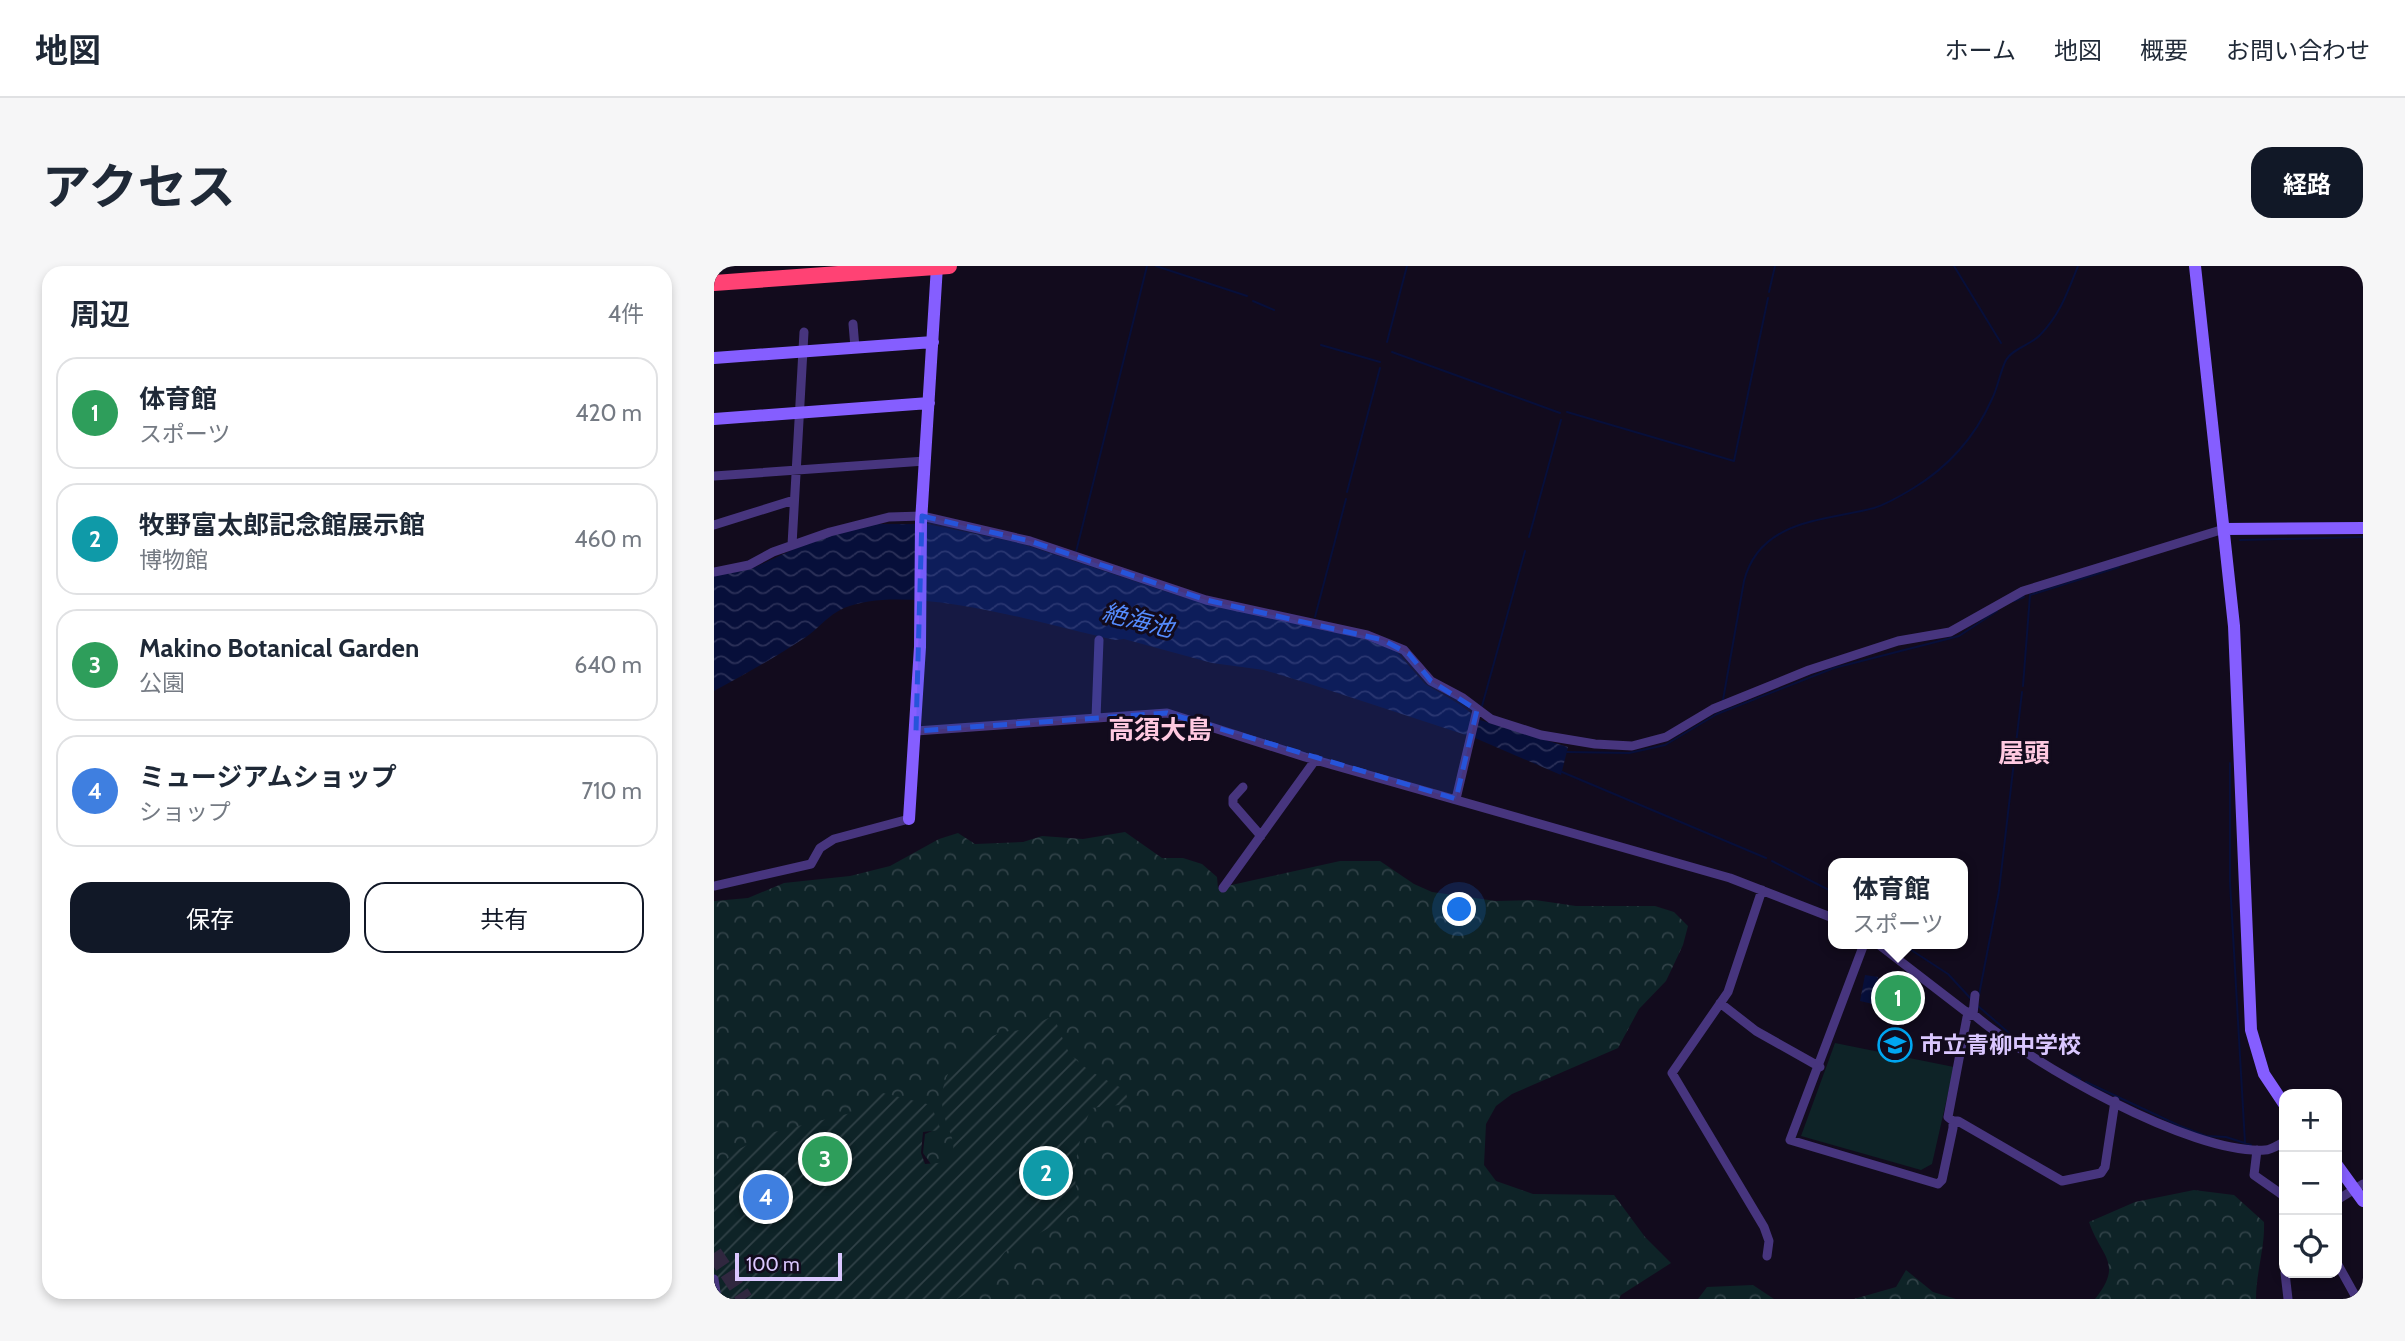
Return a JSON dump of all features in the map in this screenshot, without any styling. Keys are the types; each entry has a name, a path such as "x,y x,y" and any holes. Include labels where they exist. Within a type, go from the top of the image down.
{"highway":[{"path":"714,274 813,266"},
{"path":"714,283 941,266"}],"street":[{"path":"714,886 811,864 820,848 834,839 909,819 916,731 921,519 941,266"},
{"path":"2195,266 2236,655 2249,1016 2256,1052 2264,1074 2279,1096"},
{"path":"853,324 855,348"},
{"path":"792,545 804,332"},
{"path":"714,358 933,342"},
{"path":"714,419 929,403"},
{"path":"714,476 925,461"},
{"path":"714,525 794,500"},
{"path":"714,572 749,565 792,545 888,517 921,519 1040,544 1206,600 1339,626 1383,640 1409,654 1431,681 1491,719 1541,736 1632,746 1666,737 1713,709 1809,670 1898,641 1959,628 2023,591 2224,529 2363,528"},
{"path":"1096,718 1099,640"},
{"path":"1456,799 1476,711"},
{"path":"916,731 1167,713 1316,759 1730,878 1828,916"},
{"path":"1223,888 1316,759"},
{"path":"1243,787 1232,801 1261,836"},
{"path":"1762,890 1728,992 1672,1073 1764,1227 1769,1241 1767,1256"},
{"path":"1862,949 1790,1140 1938,1184 1942,1180 1953,1121"},
{"path":"1884,949 1965,1011 1974,1004"},
{"path":"1720,1003 1756,1031 1820,1066"},
{"path":"1974,1004 2049,1069 2115,1101 2202,1140 2258,1150 2268,1150 2279,1144"},
{"path":"1974,1004 1967,1017 1948,1116 1953,1121 1958,1121 2062,1181 2101,1173 2105,1167 2115,1101"},
{"path":"2258,1150 2253,1175 2279,1193"},
{"path":"2342,1170 2359,1187 2363,1201"},
{"path":"2342,1197 2359,1187"},
{"path":"2342,1273 2357,1299"},
{"path":"2286,1278 2288,1299"},
{"path":"715,1284 718,1299"}],"highlighted area":[{"path":"922,516 1030,541 1206,600 1383,640 1409,654 1431,681 1477,710 1456,799 1167,713 916,731"}],"green space":[{"path":"1125,832 1162,858 1183,858 1202,864 1217,877 1218,888 1340,861 1380,861 1414,884 1432,892 1496,901 1535,900 1576,906 1655,906 1674,912 1688,926 1683,945 1666,981 1639,1009 1618,1048 1512,1094 1496,1106 1486,1124 1484,1165 1496,1181 1533,1194 1614,1195 1645,1237 1671,1263 1621,1295 1619,1299 834,1299 933,1167 923,1153 925,1134 939,1128 933,1113 714,1180 714,901 748,898 784,883 850,876 890,866 939,839 958,833 975,844 1023,842 1042,836 1083,839"},
{"path":"1888,975 1915,981 1908,1018 1881,1013"},
{"path":"1052,1017 1066,1047 1077,1061 1125,1090 1129,1104 1091,1108 1076,1161 1075,1179 1080,1211 1005,1252 979,1286 957,1299 714,1299 714,1170 739,1149 774,1132 851,1113 883,1093 931,1105 941,1130 923,1132 921,1153 925,1164 949,1162 953,1142 943,1111 942,1097 944,1084 956,1062 965,1052 988,1038 1006,1031 1026,1029"},
{"path":"1835,1043 1954,1067 1932,1164 1921,1170 1801,1136"},
{"path":"2194,1190 2234,1195 2264,1222 2256,1299 2095,1299 2104,1287 2109,1268 2089,1222 2135,1202"},
{"path":"1906,1270 1933,1292 1956,1299 1854,1299 1896,1287"},
{"path":"1753,1285 1774,1299 1698,1299 1707,1287"}],"water":[{"name":"絶海池","path":"873,524 927,524 1019,543 1182,597 1356,636 1396,651 1425,684 1480,720 1568,747 1561,775 1475,738 1264,670 1212,663 1124,639 1115,640 1016,616 940,602 871,601 844,608 795,644 714,691 714,576 751,569 809,542"},
{"path":"1865,975 1878,977 1873,1004 1860,1001"}],"waterway":[{"path":"1076,552 1147,266"},
{"path":"1156,266 1247,296"},
{"path":"1387,342 1407,266"},
{"path":"1769,292 1775,266"},
{"path":"1954,266 2001,343"},
{"path":"1723,700 1744,581 1752,561 1764,545 1796,526 1884,504 1925,481 1937,471 1959,450 1977,426 1992,399 2009,356 2036,338 2053,319 2078,266"},
{"path":"1567,412 1734,461 1768,298"},
{"path":"1253,301 1274,310"},
{"path":"1321,345 1380,362"},
{"path":"1392,352 1560,413"},
{"path":"1347,492 1380,368"},
{"path":"1529,537 1561,420"},
{"path":"1315,617 1346,499"},
{"path":"2240,540 2363,537"},
{"path":"1482,706 1525,551"},
{"path":"2023,686 2030,595 2119,567"},
{"path":"2014,601 2024,597"},
{"path":"1567,752 1629,753 1665,745 1717,714 1834,668 1959,636 1997,611"},
{"path":"1979,995 1999,891 2022,692"},
{"path":"2230,763 2230,882 2245,1143"},
{"path":"1562,772 1766,858"},
{"path":"1772,861 1828,889"},
{"path":"1910,949 1948,974 1972,1000"},
{"path":"1978,1006 2024,1046"},
{"path":"2070,1074 2080,1079"},
{"path":"2086,1082 2206,1136 2226,1137 2251,1145"}],"tunnel":[{"path":"714,1253 745,1299"}],"place":[{"name":"体育館","path":"1898,998"},
{"name":"市立青柳中学校","path":"1895,1045"},
{"name":"Makino Botanical Garden","path":"825,1159"},
{"name":"牧野富太郎記念館展示館","path":"1046,1173"},
{"name":"ミュージアムショップ","path":"766,1197"}],"district":[{"name":"高須大島","path":"1160,730"},
{"name":"屋頭","path":"2024,753"}]}
